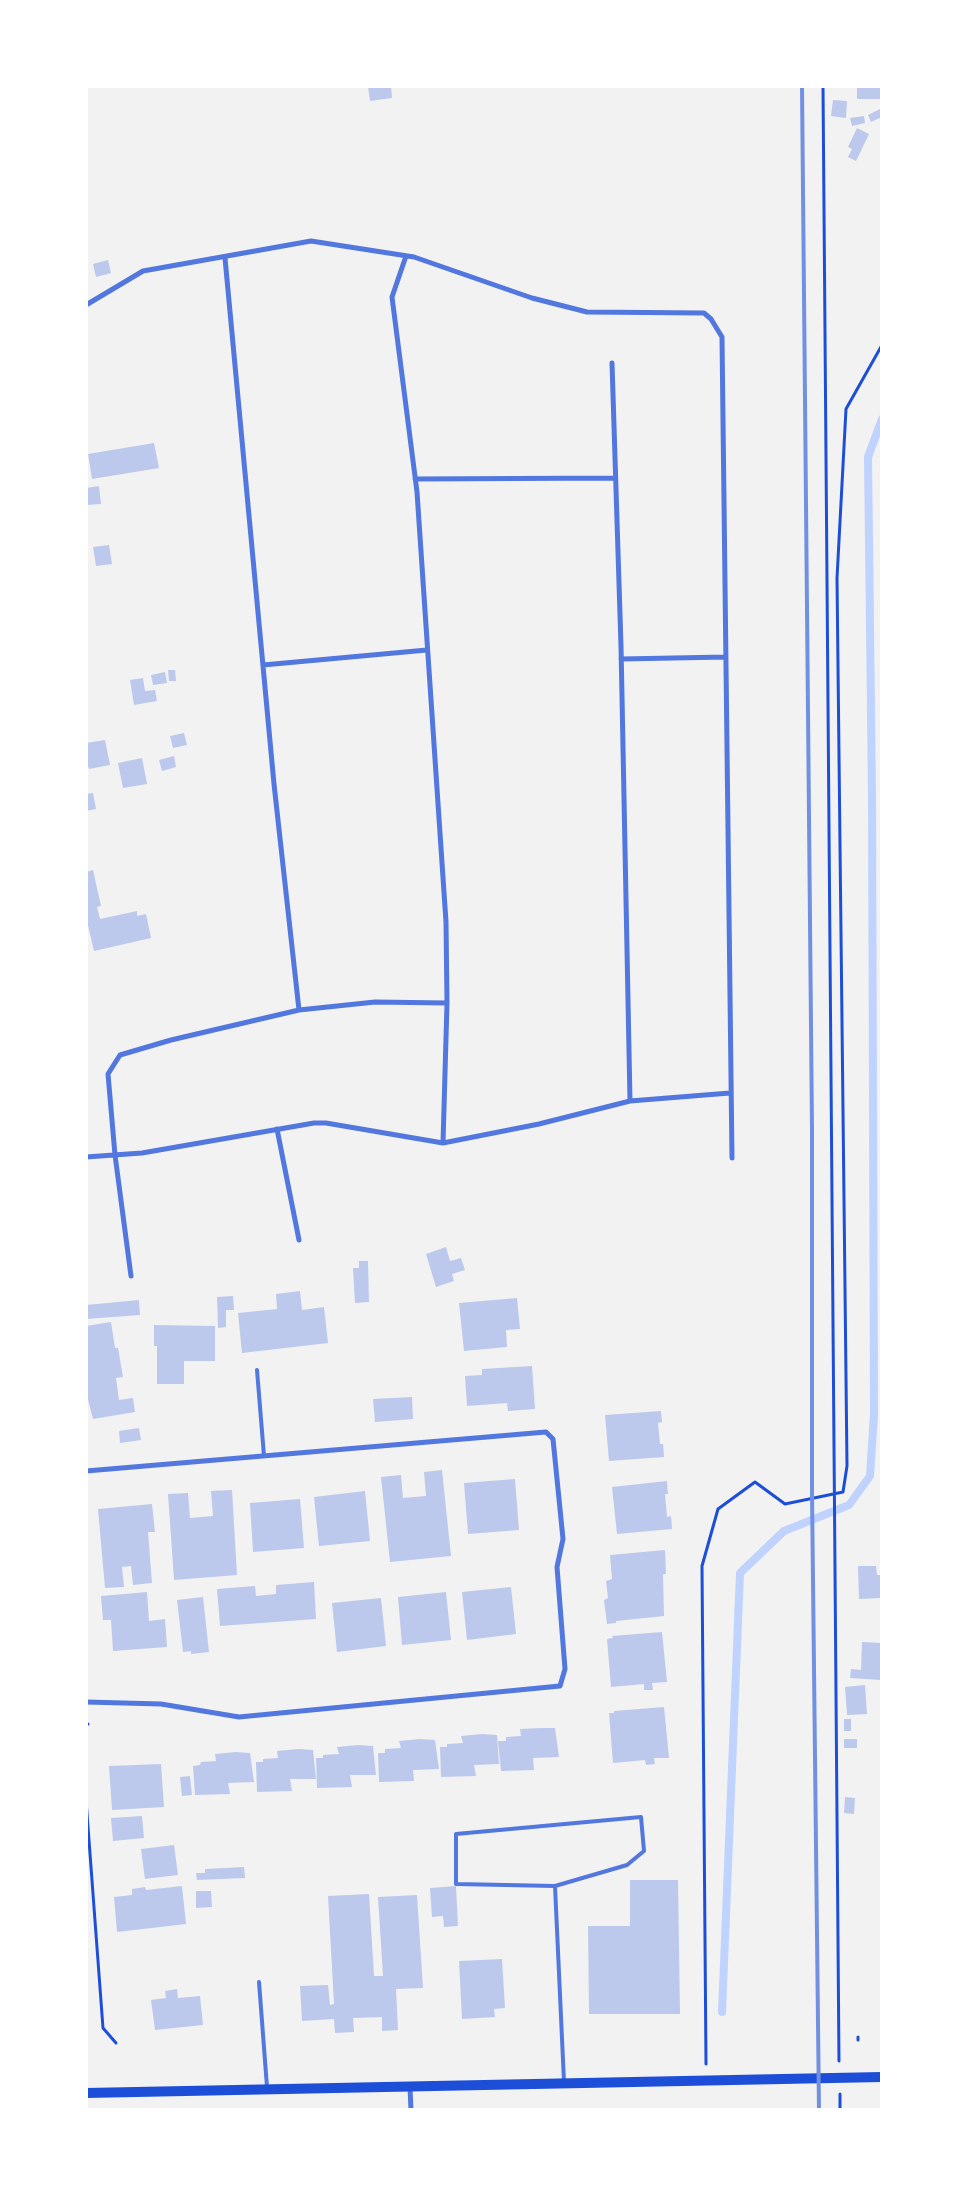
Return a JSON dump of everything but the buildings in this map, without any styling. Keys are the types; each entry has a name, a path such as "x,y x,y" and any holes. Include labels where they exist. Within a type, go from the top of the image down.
{"main road":[{"path":"86,2093 882,2077"}],"street":[{"path":"86,304 144,271 225,258 311,241 406,256 532,298 587,312 704,313 711,319 722,337 732,1158"},
{"path":"406,256 392,297 415,479 446,922 447,1003 443,1143"},
{"path":"225,258 263,665 298,1010"},
{"path":"612,363 621,659 630,1101"},
{"path":"415,479 615,478"},
{"path":"263,665 427,650"},
{"path":"621,659 726,657"},
{"path":"131,1276 115,1155 108,1074 120,1055 171,1040 298,1010 376,1002 447,1003"},
{"path":"86,1157 142,1153 277,1129 326,1123 443,1143 540,1124 630,1101 730,1093"},
{"path":"277,1129 299,1240"},
{"path":"86,1471 546,1432 553,1439 563,1539 558,1567 566,1669 560,1686 239,1717 161,1704 86,1702"},
{"path":"410,2087 411,2110"}],"lane":[{"path":"257,1370 264,1456"},
{"path":"641,1817 644,1851 627,1865 555,1886 456,1884 456,1834 641,1817"},
{"path":"555,1886 564,2084"},
{"path":"259,1982 268,2090"}],"path":[{"path":"823,86 840,2110"},
{"path":"706,2081 702,1566 718,1509 755,1482 785,1504 843,1492 847,1466 837,578 846,409 882,345"},
{"path":"86,1800 103,2028 116,2043"}],"waterway":[{"path":"722,2012 740,1573 784,1531 849,1505 870,1476 874,1414 872,796 868,457 882,419"}],"railway":[{"path":"802,86 812,1129 812,1492 819,2110"}]}
